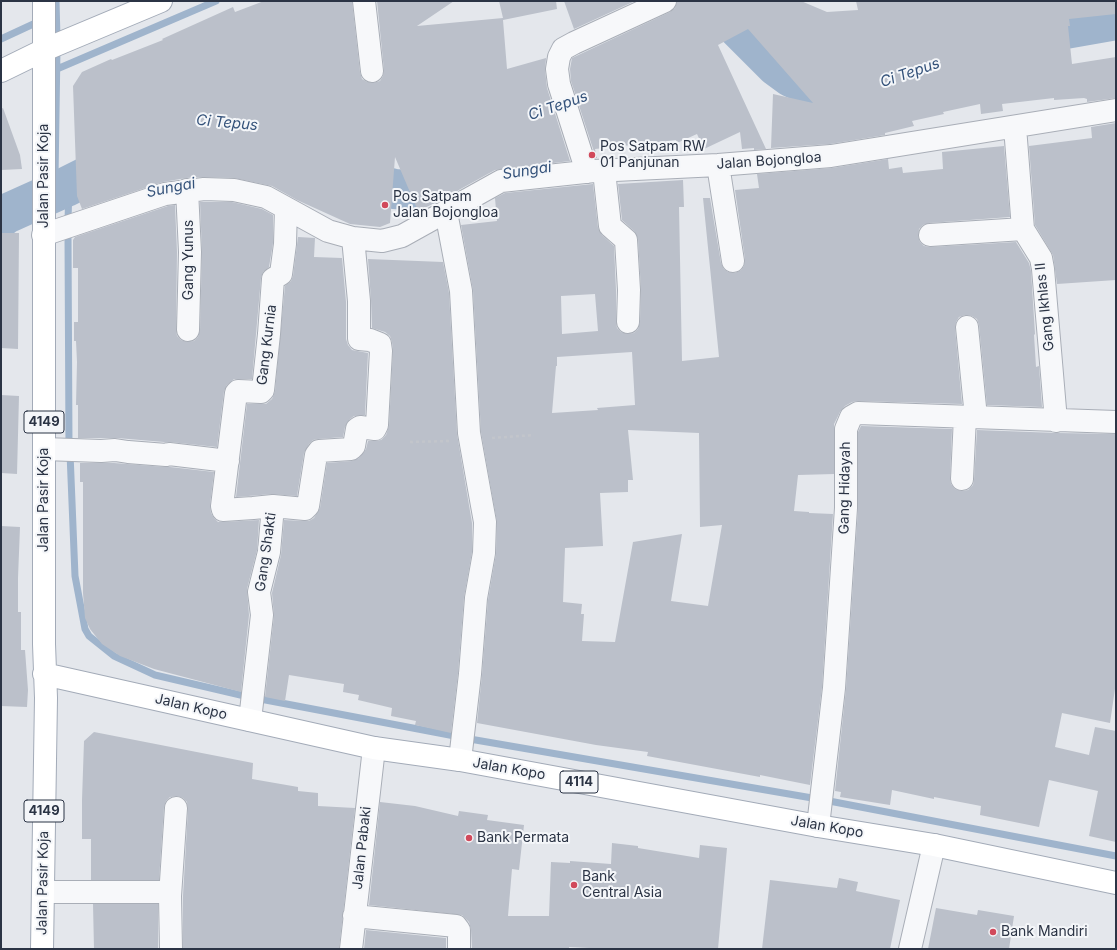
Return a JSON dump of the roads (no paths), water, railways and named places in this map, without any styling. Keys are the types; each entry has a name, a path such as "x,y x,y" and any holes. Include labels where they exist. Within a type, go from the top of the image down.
{"main road":[{"name":"Jalan Pasir Koja","path":"42,949 46,698 44,674 44,1"},
{"path":"1,71 44,50 161,1"},
{"name":"Jalan Kopo","path":"44,674 374,748 460,760 818,826 934,845 1116,883"}],"street":[{"path":"364,1 372,71"},
{"path":"628,322 626,240 610,226 594,171 568,113 558,84 557,69 559,57 563,50 574,43 661,2"},
{"name":"Jalan Bojongloa","path":"43,235 165,194 188,195 204,189 234,190 266,197 354,244 382,241 402,236 501,181 594,171 718,165 831,156 1116,110"},
{"name":"Gang Ikhlas II","path":"1015,127 1023,230 1041,258 1043,269 1056,421"},
{"path":"718,165 733,261"},
{"name":"Gang Yunus","path":"188,195 190,252 188,330"},
{"name":"Gang Kurnia","path":"228,461 236,393 238,391 261,392 263,390 270,334 273,279 281,274 285,244 286,208"},
{"path":"446,212 461,291 469,434 485,522 484,553 476,598 470,674 460,760"},
{"path":"930,235 1023,230"},
{"path":"272,506 305,509 308,506 316,455 319,451 351,449 354,446 357,429 360,427 375,429 377,425 381,351 380,344 359,339 359,301 354,244"},
{"path":"962,479 970,417 967,327"},
{"name":"Gang Hidayah","path":"818,826 834,688 846,508 846,428 851,416 858,413 1116,422"},
{"path":"44,449 115,450 166,455 169,454 228,461"},
{"name":"Gang Shakti","path":"228,461 222,506 223,510 272,506 269,552 259,592 262,615 250,720"},
{"name":"Jalan Pabaki","path":"351,949 374,748"},
{"path":"171,949 170,896 176,808"},
{"path":"910,949 934,845"},
{"path":"43,892 163,892 170,896"},
{"path":"354,916 456,926 459,930 459,949"}],"waterway":[{"path":"56,1 57,38"},
{"path":"57,69 216,1"},
{"name":"Ci Tepus","path":"694,24 710,17 720,16 728,18 776,66 791,77 817,89 840,89"},
{"path":"1,39 42,20"},
{"name":"Ci Tepus","path":"1014,38 1116,20"},
{"path":"55,178 57,49"},
{"name":"Ci Tepus","path":"1,218 6,214 98,171 124,154"},
{"name":"Ci Tepus","path":"341,170 351,178 394,189 408,190 438,180 458,165"},
{"name":"Sungai","path":"68,221 69,186"},
{"path":"68,236 69,447"},
{"path":"70,453 75,576 85,629 89,636 114,656 155,675 249,697"},
{"path":"255,698 460,737"},
{"path":"464,738 818,799"},
{"path":"824,800 1116,856"}],"place":[{"name":"Pos Satpam RW 01 Panjunan","path":"592,155"},
{"name":"Pos Satpam Jalan Bojongloa","path":"385,205"},
{"name":"Bank Permata","path":"469,838"},
{"name":"Bank Central Asia","path":"574,885"},
{"name":"Bank Mandiri","path":"993,932"}]}
